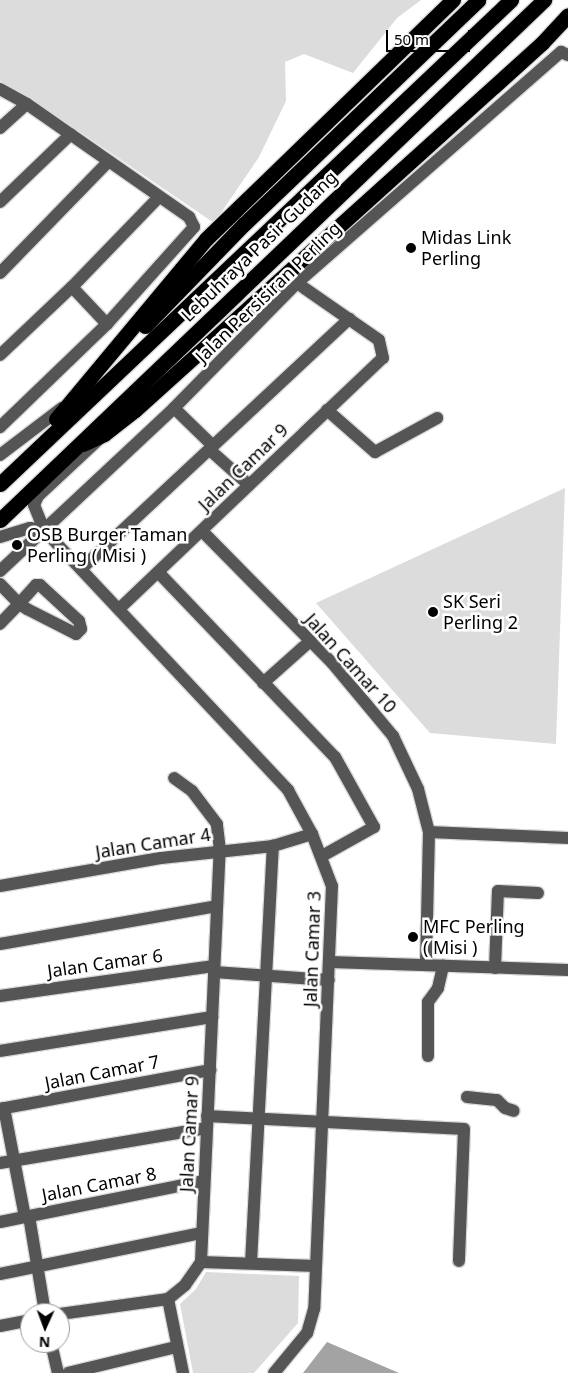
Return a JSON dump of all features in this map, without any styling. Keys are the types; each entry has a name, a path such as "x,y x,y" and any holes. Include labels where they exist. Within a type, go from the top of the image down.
{"highway":[{"path":"0,484 118,348 206,239 453,0"},
{"path":"118,348 150,322 244,224 478,0"},
{"name":"Lebuhraya Pasir Gudang","path":"0,484 511,0"},
{"name":"Lebuhraya Pasir Gudang","path":"0,520 70,450 228,303 540,4"},
{"path":"70,450 104,434 197,356 483,96 568,15"}],"street":[{"path":"540,4 550,0"},
{"name":"Jalan Persisiran Perling","path":"0,571 174,408 297,283 561,52 568,55"},
{"path":"0,89 27,104 158,198 189,217 194,227 107,324 0,427"},
{"path":"0,128 27,104"},
{"path":"0,202 71,134"},
{"path":"0,273 108,162"},
{"path":"0,355 72,287 158,198"},
{"path":"81,569 349,319 297,283"},
{"path":"72,287 107,324"},
{"name":"Jalan Camar 9","path":"118,609 383,358 379,340 349,319"},
{"path":"0,455 76,396"},
{"path":"174,408 211,447 211,451 249,485"},
{"path":"328,410 375,452 401,440 437,418"},
{"path":"0,537 23,529 44,530 34,505 38,496 104,434"},
{"name":"Jalan Camar 3","path":"44,530 288,790 312,834 332,886 330,980 314,1309 307,1333 274,1373"},
{"name":"Jalan Camar 10","path":"202,530 339,671 393,736 418,789 429,832 426,965"},
{"path":"158,572 335,757 374,827 322,856"},
{"path":"0,584 19,604 76,634 80,632 79,622 40,585 36,585 19,604 0,624"},
{"path":"263,683 309,642"},
{"name":"Jalan Camar 9","path":"174,778 192,790 217,824 220,850 201,1262"},
{"path":"429,832 568,838"},
{"name":"Jalan Camar 4","path":"0,886 220,850 273,846 312,834"},
{"path":"251,1263 273,846"},
{"path":"495,968 498,891 538,893"},
{"path":"0,944 217,906"},
{"path":"330,962 568,970"},
{"path":"428,1056 428,1002 438,988 443,966"},
{"name":"Jalan Camar 6","path":"0,996 214,969 266,976 330,980"},
{"path":"0,1051 212,1017"},
{"name":"Jalan Camar 7","path":"2,1108 210,1070"},
{"path":"467,1097 497,1100 505,1108 514,1111"},
{"path":"2,1108 38,1268 43,1303"},
{"path":"0,1163 207,1122 259,1120 464,1129 460,1261"},
{"name":"Jalan Camar 8","path":"0,1222 204,1181"},
{"path":"0,1274 38,1268 202,1232"},
{"path":"70,1313 168,1299 185,1285 201,1262 316,1266"},
{"path":"168,1299 176,1347 183,1373"},
{"path":"0,1326 20,1322"},
{"path":"68,1373 176,1347"},
{"path":"54,1353 58,1373"}],"shaded area":[{"path":"0,0 421,0 397,18 353,73 304,54 285,62 286,101 259,157 214,223 39,104 0,81"},
{"path":"565,488 556,744 430,733 316,603"},
{"path":"206,1272 299,1276 298,1323 254,1373 193,1373 180,1304 196,1289"},
{"path":"327,1342 399,1373 303,1373"}],"place":[{"name":"Midas Link Perling","path":"411,248"},
{"name":"OSB Burger Taman Perling ( Misi )","path":"17,545"},
{"name":"SK Seri Perling 2","path":"433,612"},
{"name":"MFC Perling ( Misi )","path":"413,937"}]}
